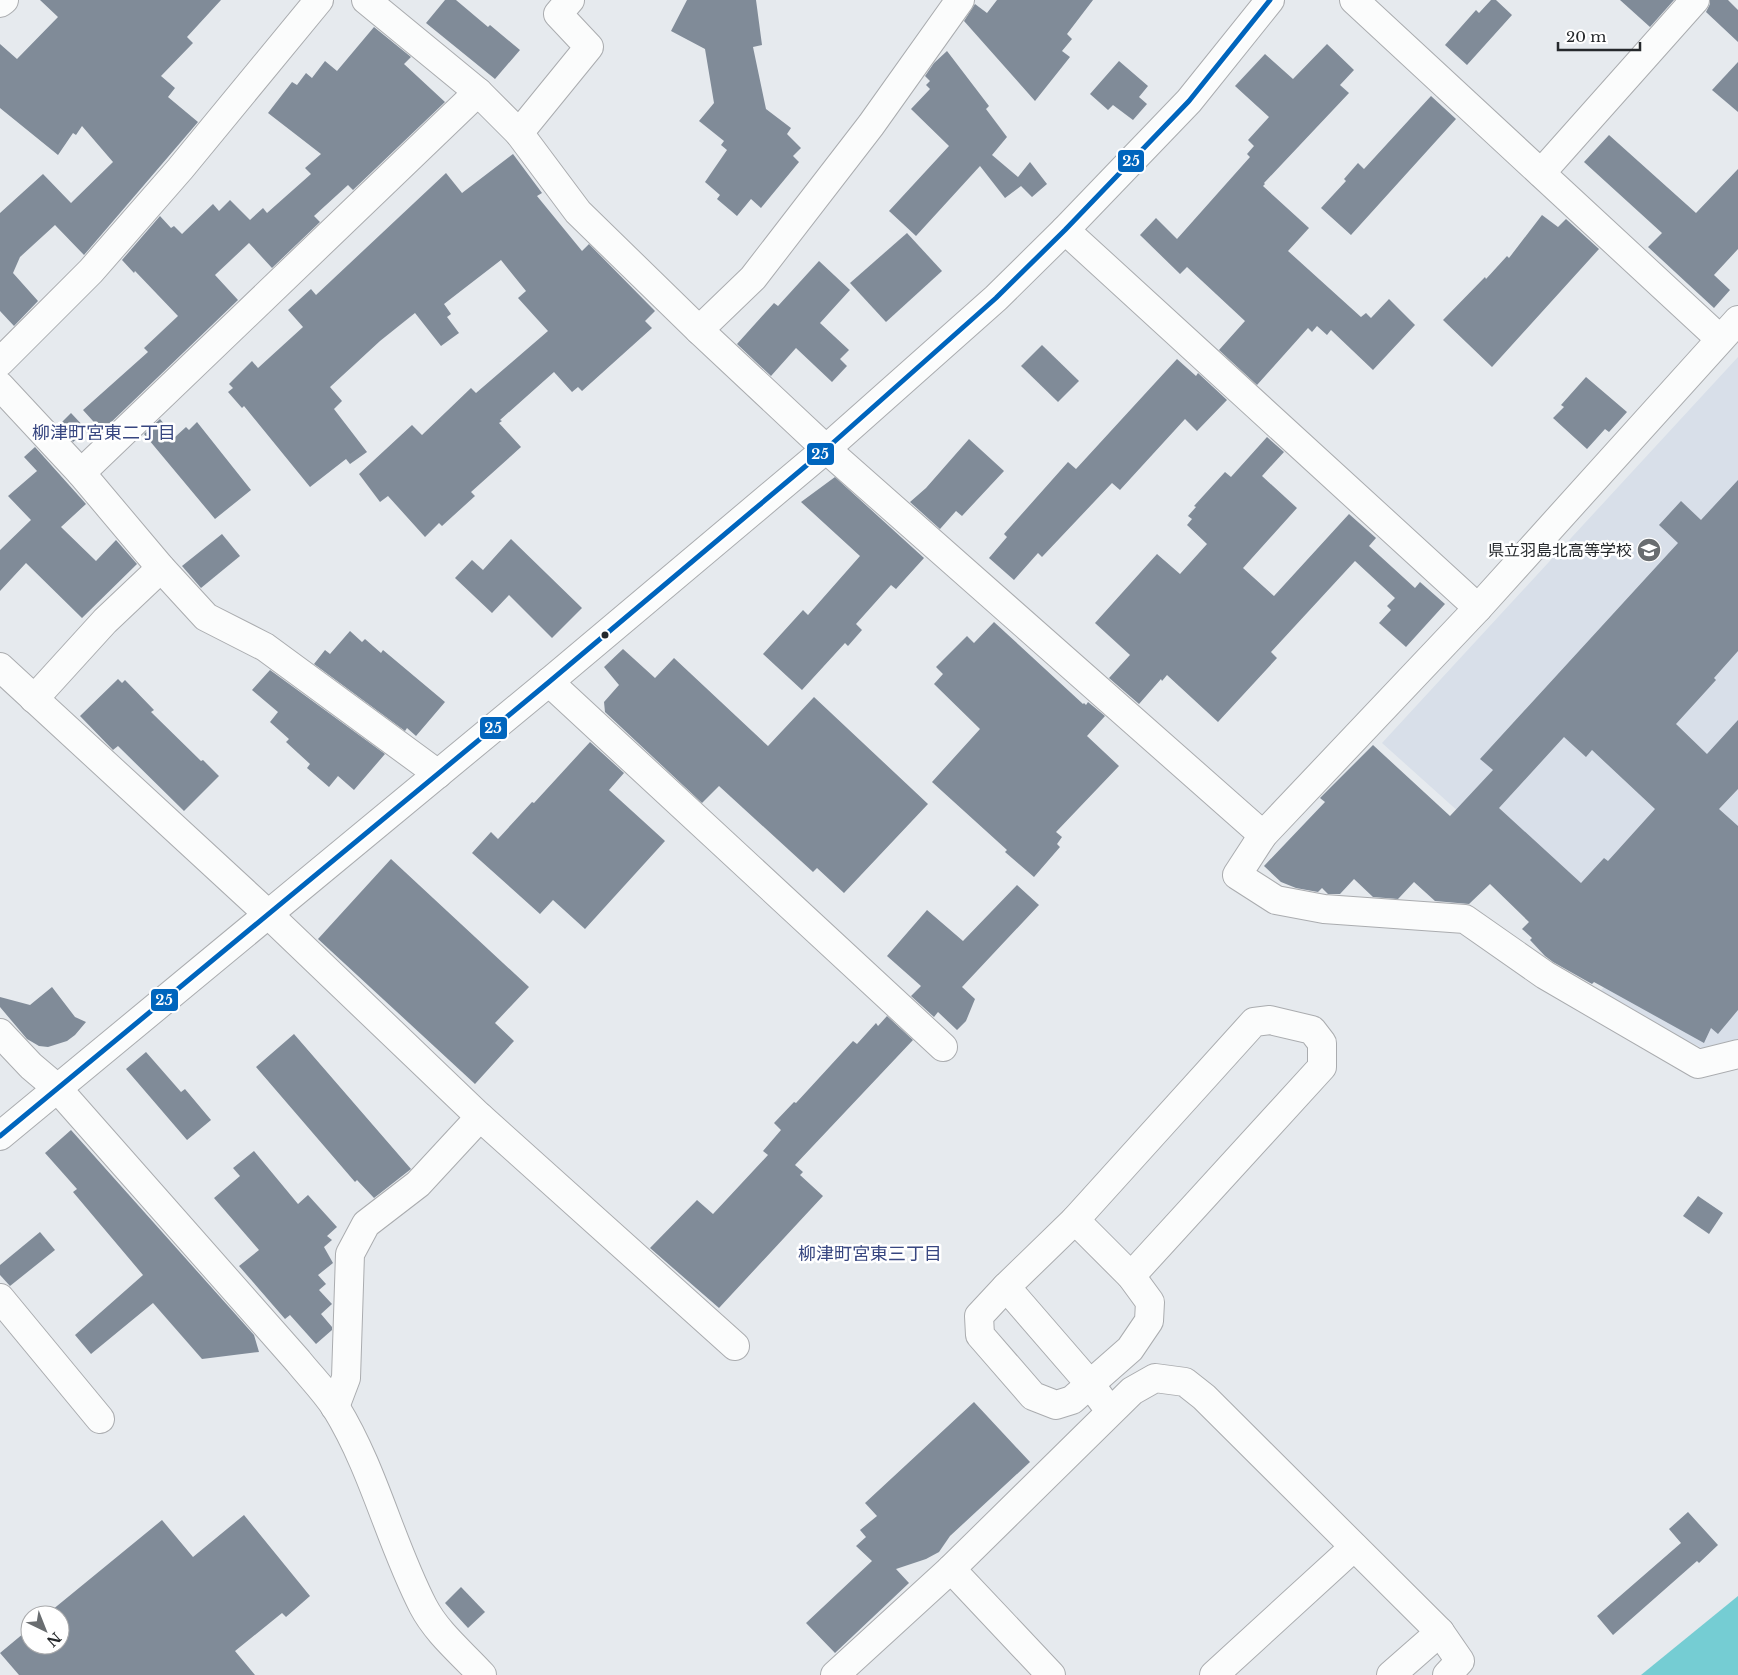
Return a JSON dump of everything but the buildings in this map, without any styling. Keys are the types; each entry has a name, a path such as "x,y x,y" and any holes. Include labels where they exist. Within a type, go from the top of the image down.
{"street":[{"path":"0,3 4,0"},
{"path":"0,362 91,271 180,169 319,0"},
{"path":"366,0 478,92 519,133 578,212 699,330 826,449 1263,835"},
{"path":"699,330 753,278 871,125 960,0"},
{"path":"0,1136 269,915 826,449 996,298 1065,230 1189,101 1270,0"},
{"path":"1354,0 1541,173 1729,329 1478,608 1263,835 1237,875 1276,900 1324,909 1464,919 1545,974 1698,1064 1738,1054"},
{"path":"1541,173 1695,0"},
{"path":"519,133 588,47 558,14 568,1"},
{"path":"81,473 478,92"},
{"path":"1065,230 1478,608"},
{"path":"0,386 81,473 161,568 206,617 265,647 438,774"},
{"path":"34,699 105,621 161,568"},
{"path":"0,667 269,915 480,1117 735,1346"},
{"path":"549,682 943,1047"},
{"path":"1075,1220 1131,1276 1150,1302 1149,1321 1130,1350 1072,1400 1056,1405 1033,1396 980,1336 979,1316 1075,1220 1254,1022 1270,1020 1312,1030 1322,1043 1322,1067 1131,1276"},
{"path":"0,1033 32,1066 57,1088 298,1360 335,1407 365,1463 397,1546 424,1607 438,1629 482,1675"},
{"path":"335,1407 346,1378 350,1254 366,1224 418,1184 480,1117"},
{"path":"1006,1287 1090,1384 1110,1412"},
{"path":"0,1298 100,1419"},
{"path":"835,1675 951,1570 1132,1390 1155,1378 1185,1382 1204,1397 1440,1632 1457,1670"},
{"path":"1214,1675 1354,1547"},
{"path":"951,1570 1051,1675"},
{"path":"1391,1675 1440,1632"}],"shaded area":[{"name":"県立羽島北高等学校","path":"1738,357 1738,1039 1704,1049 1596,996 1626,962 1382,743"}],"water":[{"path":"1738,1596 1738,1675 1641,1675"}],"transit line":[{"name":"25","path":"0,1136 549,682 826,449 996,298 1065,230 1189,101 1270,0"}],"place":[{"name":"県立羽島北高等学校","path":"1649,550"}],"district":[{"name":"柳津町宮東二丁目","path":"104,433"},
{"name":"柳津町宮東三丁目","path":"870,1254"}]}
